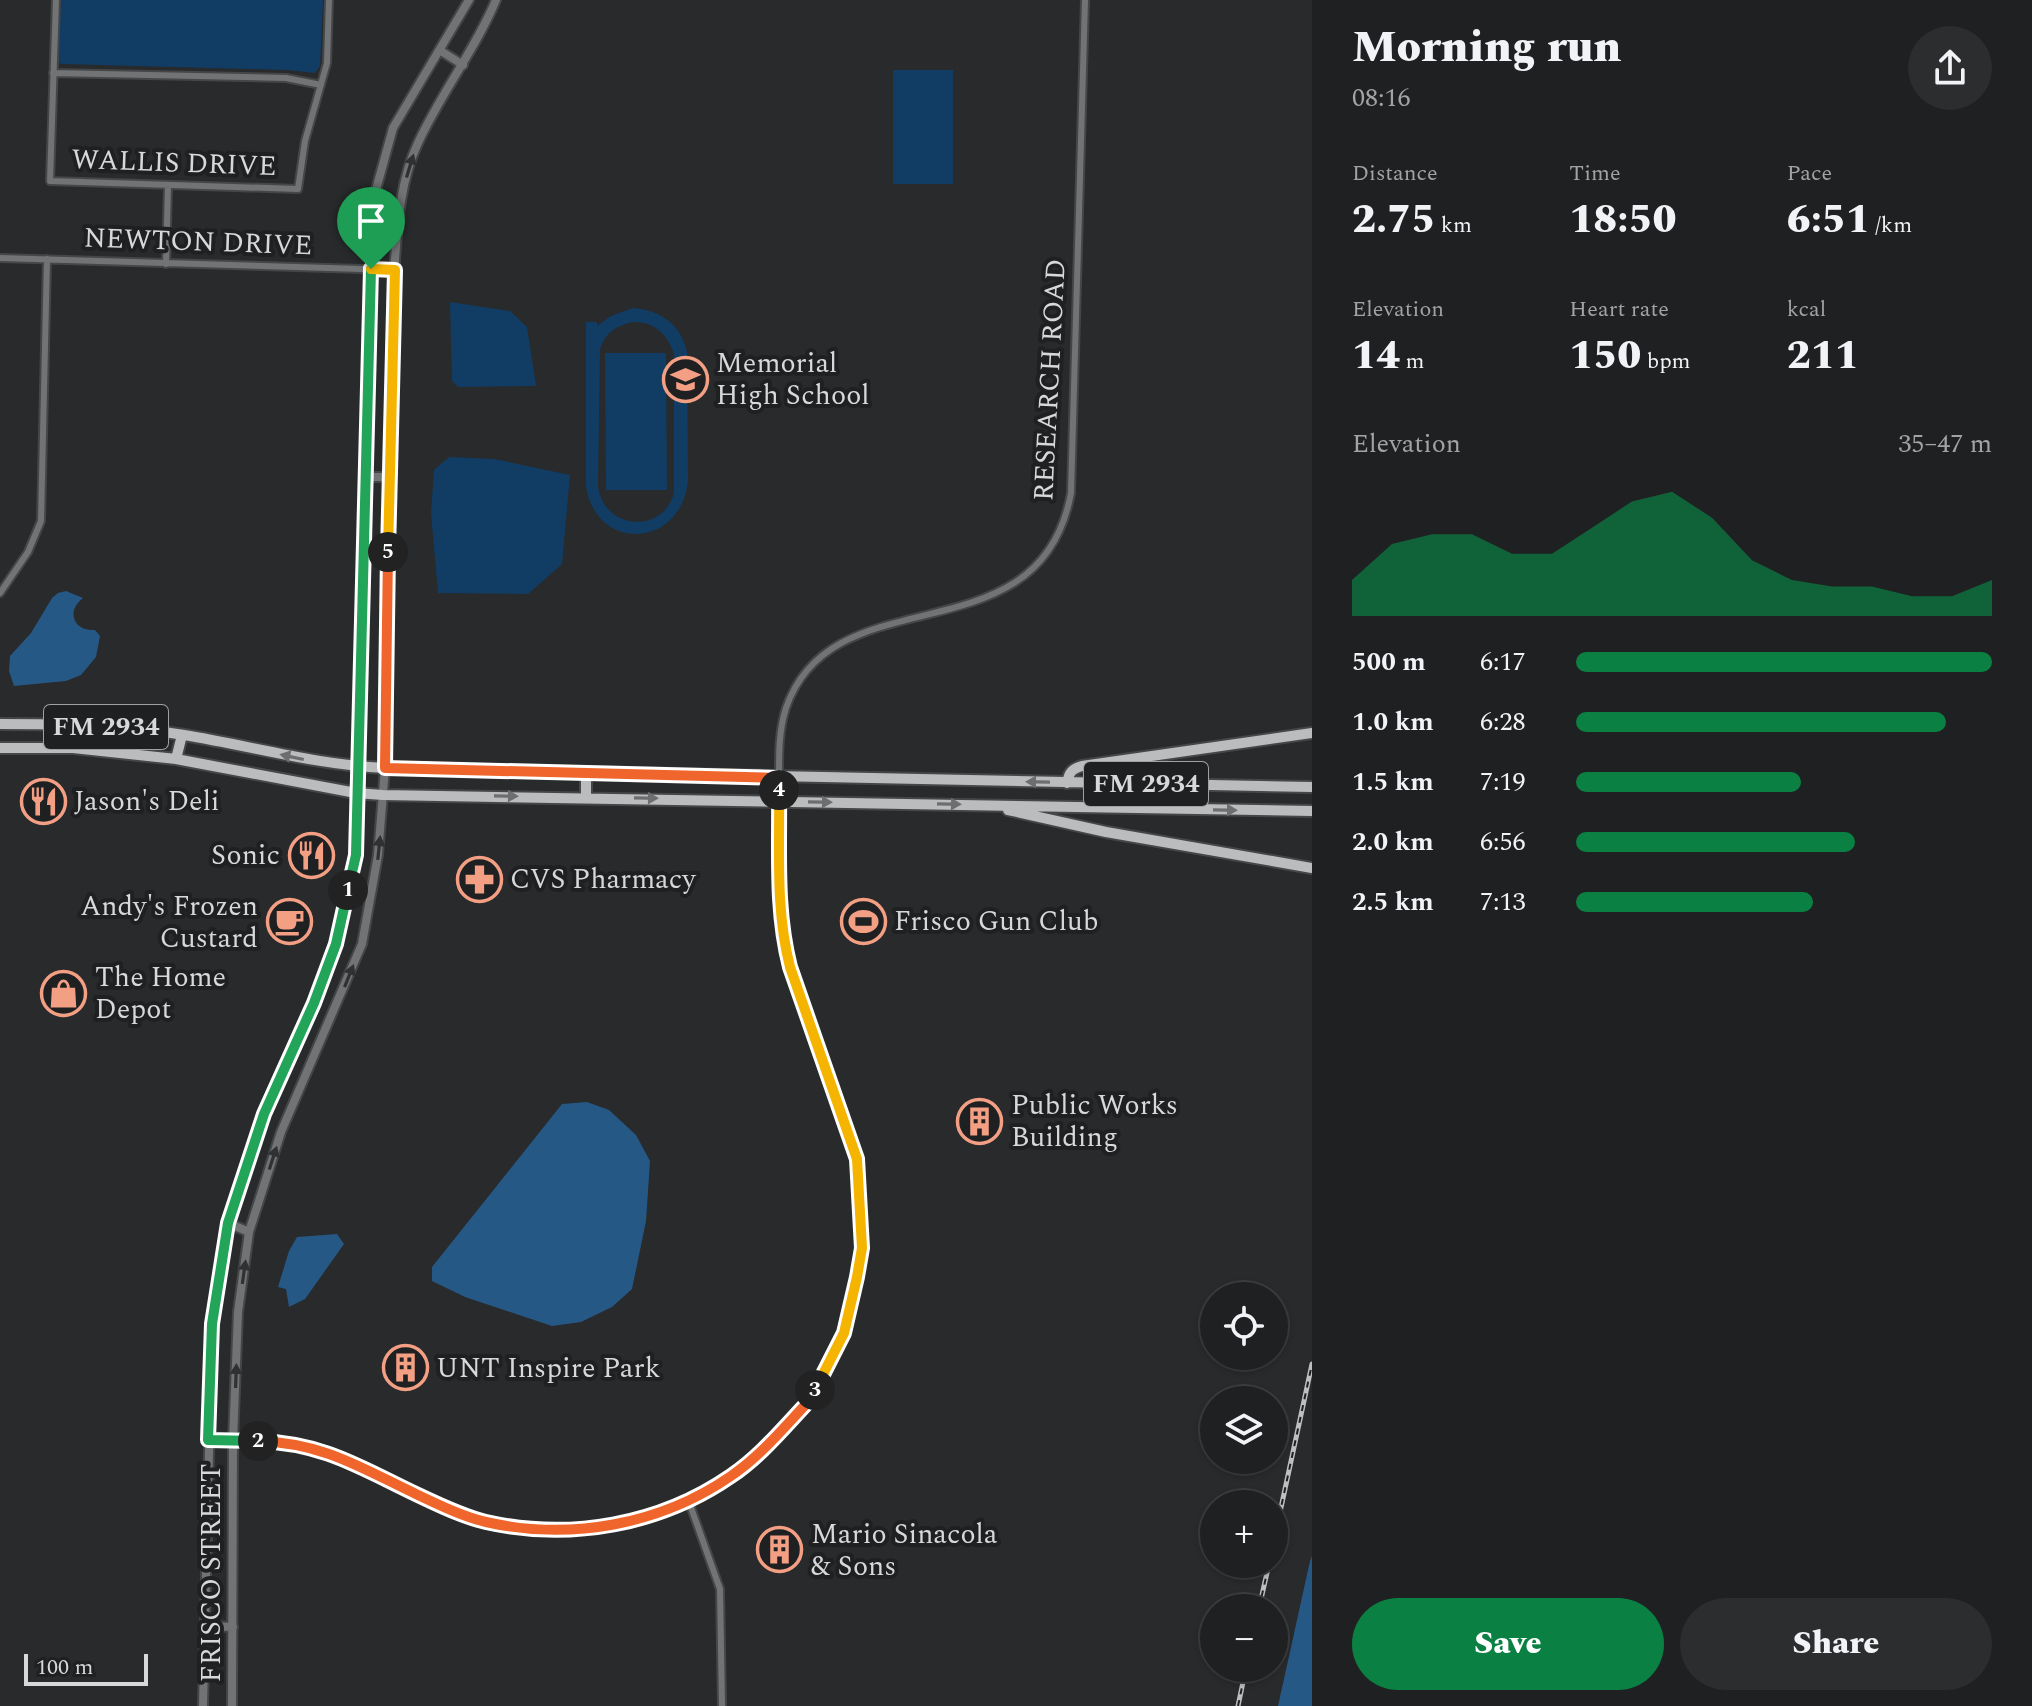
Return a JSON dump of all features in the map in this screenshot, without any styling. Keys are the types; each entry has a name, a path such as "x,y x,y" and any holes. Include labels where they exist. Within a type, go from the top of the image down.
{"main road":[{"name":"FM 2934","path":"0,724 78,725 182,735 324,764 357,767 1312,787"},
{"path":"1067,783 1068,774 1073,768 1082,766 1312,733"},
{"path":"176,759 182,735"},
{"path":"0,748 73,748 176,759 356,793 383,795 1312,811"},
{"path":"586,773 586,797"},
{"path":"979,804 1106,832 1312,868"}],"street":[{"path":"56,0 53,73 286,78 321,85 327,63 329,0"},
{"name":"FRISCO STREET","path":"203,1706 212,1324 228,1223 264,1114 314,1003 336,944 356,855 371,269 377,186 393,128 469,0"},
{"name":"FRISCO STREET","path":"232,1706 233,1440 238,1312 249,1232 281,1132 362,944 378,855 385,768 395,270 399,206 423,133 485,28 496,0"},
{"name":"RESEARCH ROAD","path":"208,1440 310,1447 360,1464 419,1495 471,1517 561,1532 627,1522 689,1502 744,1467 810,1400 844,1333 862,1248 857,1159 782,937 777,872 780,735 786,708 805,673 825,653 862,633 977,602 1006,589 1027,575 1044,556 1063,524 1071,493 1085,0"},
{"path":"441,51 463,65"},
{"name":"WALLIS DRIVE","path":"53,73 50,181 298,189 305,141 321,85"},
{"path":"166,264 168,185"},
{"name":"NEWTON DRIVE","path":"0,258 395,270"},
{"path":"0,593 28,552 41,521 47,259"},
{"path":"366,477 390,477"},
{"path":"228,1223 249,1232"},
{"path":"689,1502 720,1589 722,1706"},
{"path":"204,1626 233,1627"}],"shaded area":[{"path":"60,0 323,0 320,66 315,73 62,64 59,63"},
{"path":"893,70 953,70 953,184 893,184"},
{"path":"450,302 510,311 527,327 536,386 458,387 452,381"},
{"path":"633,308 660,315 680,334 687,352 688,481 682,503 671,519 656,530 638,534 621,532 606,523 593,508 586,487 586,322 597,322 597,326 611,316","holes":["640,322 659,330 674,354 674,493 658,516 633,522 610,511 602,500 598,485 600,349 608,334 616,328"]},
{"path":"605,353 666,353 667,490 606,490"},
{"path":"449,457 494,459 570,475 562,564 528,594 438,593 431,513 434,470"},
{"path":"66,591 83,598 75,609 74,619 81,627 95,630 100,636 96,657 81,675 66,681 14,686 9,671 10,656 31,633 52,598"},
{"path":"587,1102 609,1110 636,1135 650,1161 646,1221 632,1289 612,1307 581,1322 552,1326 465,1297 432,1281 432,1267 562,1104"},
{"path":"337,1234 344,1244 305,1299 289,1307 286,1289 278,1287 289,1251 297,1237"},
{"path":"1312,1556 1312,1706 1278,1706 1283,1682 1288,1682 1288,1661"}],"railway":[{"path":"1285,1490 1312,1364"},
{"path":"1262,1594 1266,1578"},
{"path":"1238,1706 1243,1682"}],"place":[{"name":"Memorial High School","path":"685,379"},
{"name":"Jason's Deli","path":"43,801"},
{"name":"Sonic","path":"311,855"},
{"name":"CVS Pharmacy","path":"479,879"},
{"name":"Frisco Gun Club","path":"863,921"},
{"name":"Andy's Frozen Custard","path":"289,922"},
{"name":"The Home Depot","path":"64,993"},
{"name":"Public Works Building","path":"980,1121"},
{"name":"UNT Inspire Park","path":"405,1368"},
{"name":"Mario Sinacola & Sons","path":"780,1550"}],"route":[{"path":"371,269 395,270 385,768 779,778 777,872 782,937 857,1159 862,1248 857,1277 844,1333 810,1400 731,1477 689,1502 627,1522 561,1532 484,1522 419,1495 360,1464 310,1447 267,1441 208,1440 212,1324 228,1223 264,1114 314,1003 336,944 356,855 371,269"}]}
